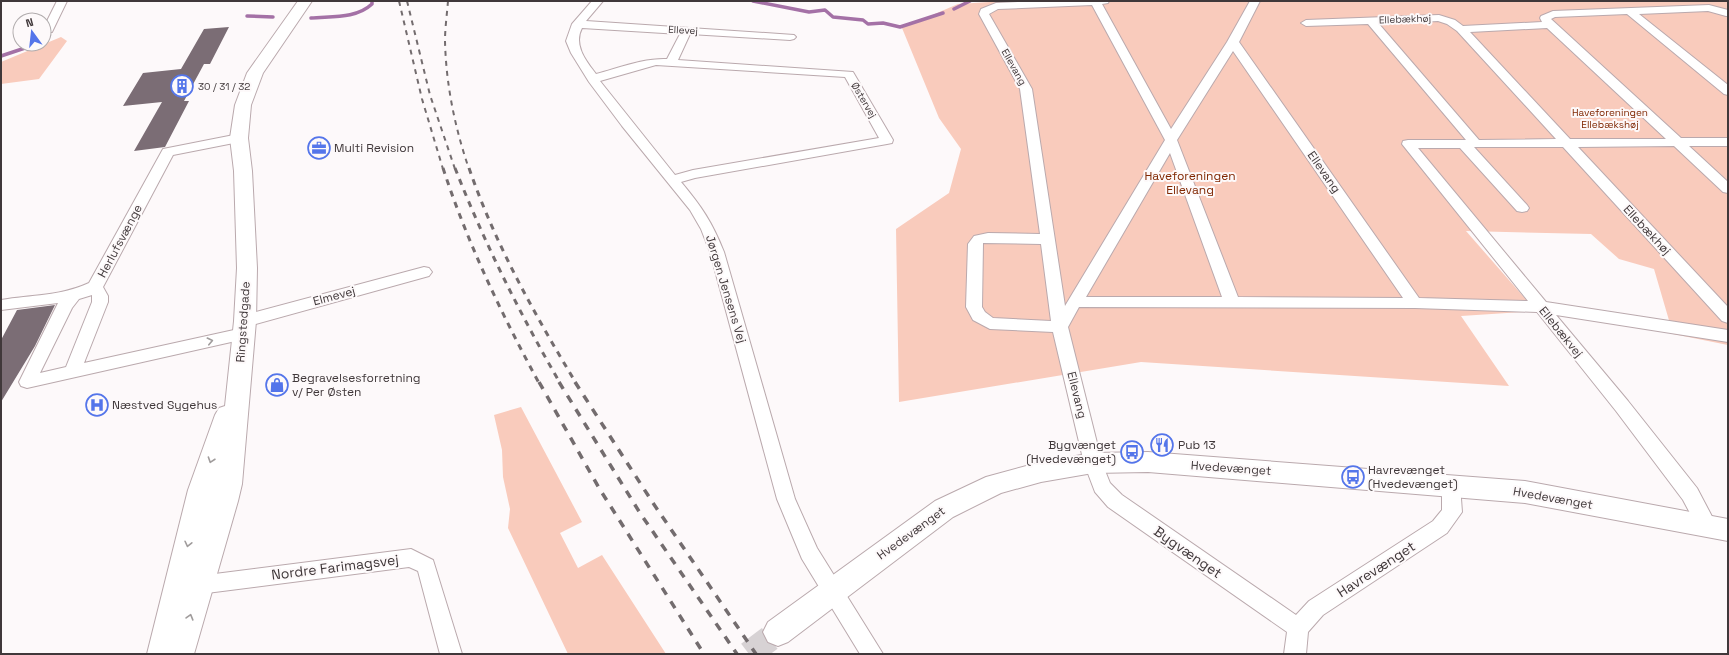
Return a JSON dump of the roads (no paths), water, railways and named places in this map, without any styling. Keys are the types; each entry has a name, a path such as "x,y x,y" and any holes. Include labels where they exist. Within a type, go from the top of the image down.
{"street":[{"path":"52,22 61,3 74,1"},
{"name":"Ringstedgade","path":"179,654 229,484 244,327 247,268 243,171 239,138 243,105 255,74 305,1"},
{"name":"Jørgen Jensens Vej","path":"598,1 577,24 573,34 572,43 576,53 593,79 696,208 708,229 717,252 786,499 809,553 872,654"},
{"path":"1048,239 988,238 979,239 974,244 974,307 979,316 990,323 1060,327 1171,140 1233,42 1255,1"},
{"path":"1710,1 1727,14"},
{"name":"Ellevang","path":"1094,463 1060,327 1026,89 984,14 985,11 996,6 1100,2 1171,140 1232,302"},
{"path":"1727,14 1710,8 1553,14 1545,18 1550,25 1728,189"},
{"path":"1630,11 1728,91"},
{"name":"Ellebækhøj","path":"1306,23 1439,18 1451,22 1461,29 1728,317"},
{"name":"Ellebækhøj","path":"1371,21 1522,208"},
{"name":"Ellevej","path":"577,24 790,37"},
{"path":"1461,29 1550,25"},
{"path":"671,62 687,30"},
{"name":"Ellevang","path":"1233,42 1415,303"},
{"name":"Østervej","path":"593,79 656,62 848,74 887,140 693,174 673,180"},
{"name":"Herlufsvænge","path":"1,305 73,296 86,292 95,287 168,152 239,138"},
{"path":"1470,144 1728,142"},
{"name":"Ellebækvej","path":"1470,144 1408,144 1622,406 1717,528"},
{"name":"Elmevej","path":"73,296 65,305 27,382 178,349 244,327 424,272"},
{"path":"72,372 100,302 100,296 95,287"},
{"path":"1075,302 1415,303 1541,307 1728,336"},
{"path":"162,654 201,490 238,384"},
{"name":"Hvedevænget","path":"778,632 944,509 995,484 1041,472 1094,463 1148,462 1525,492 1717,528"},
{"name":"Bygvænget","path":"1094,463 1102,487 1114,501 1298,628"},
{"name":"Havrevænget","path":"1298,628 1316,608 1440,527 1452,512 1451,485"},
{"name":"Nordre Farimagsvej","path":"199,585 411,558 426,566 451,654"},
{"path":"1295,654 1298,628"}],"waterway":[{"path":"311,18 335,17 359,12 372,4 372,1"},
{"path":"753,1 809,12 825,10 833,17 863,20 868,24 883,23 900,27 943,13"},
{"path":"954,9 970,1"},
{"path":"247,16 273,17"},
{"path":"1,56 13,52"}],"tunnel":[{"path":"749,654 778,632"}],"railway":[{"path":"399,1 422,99 443,169"},
{"path":"407,1 430,95 455,169"},
{"path":"448,1 445,41 447,74 459,138 469,169"},
{"path":"443,168 452,196 486,278 539,383"},
{"path":"455,168 466,196 503,277 560,383"},
{"path":"469,168 479,196 503,251 531,305 576,383"},
{"path":"539,382 599,488 704,654"},
{"path":"559,382 640,513 737,654"},
{"path":"575,382 653,503 756,654"}],"place":[{"name":"30 / 31 / 32","path":"182,86"},
{"name":"Multi Revision","path":"319,148"},
{"name":"Begravelsesforretning v/ Per Østen","path":"277,385"},
{"name":"Næstved Sygehus","path":"97,405"},
{"name":"Pub 13","path":"1162,445"},
{"name":"Bygvænget (Hvedevænget)","path":"1132,452"},
{"name":"Havrevænget (Hvedevænget)","path":"1353,477"}],"park label":[{"name":"Haveforeningen Ellebækshøj","path":"1610,118"},
{"name":"Haveforeningen Ellevang","path":"1190,183"}]}
